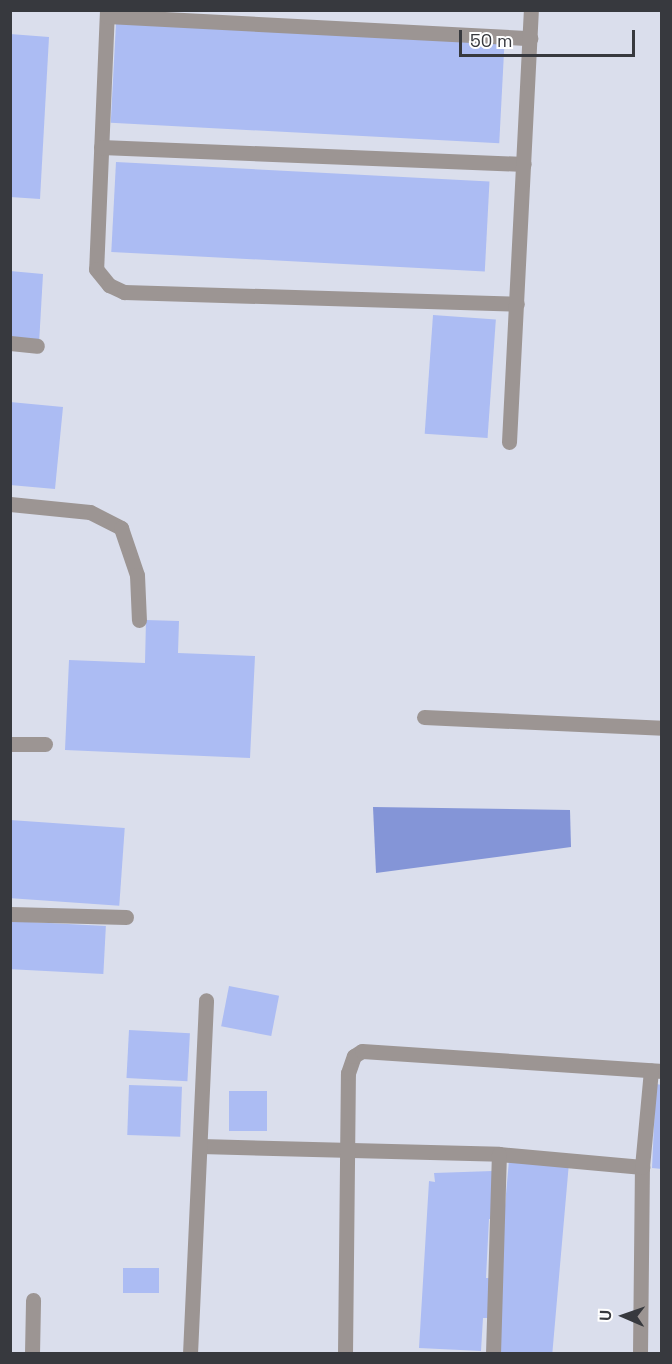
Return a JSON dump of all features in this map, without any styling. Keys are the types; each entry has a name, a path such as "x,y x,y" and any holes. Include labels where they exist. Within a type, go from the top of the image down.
{"street":[{"path":"509,442 531,10"},
{"path":"517,304 124,292 109,285 96,269 107,13 530,38"},
{"path":"101,147 524,164"},
{"path":"10,343 37,346"},
{"path":"10,504 90,512 121,528 137,575 139,620"},
{"path":"424,717 662,728"},
{"path":"10,744 45,744"},
{"path":"10,914 126,917"},
{"path":"190,1353 206,1000"},
{"path":"345,1353 348,1073 350,1061 362,1051 656,1070 642,1167 640,1353"},
{"path":"200,1146 348,1152 499,1154 642,1167"},
{"path":"493,1353 499,1154"},
{"path":"32,1353 33,1300"}],"water":[{"path":"373,807 570,810 571,847 376,873"}],"building":[{"path":"116,23 504,43 499,143 111,123"},
{"path":"10,34 49,37 40,199 10,197"},
{"path":"116,162 489,182 485,271 111,252"},
{"path":"10,271 43,274 39,344 10,341"},
{"path":"433,315 496,319 488,438 425,434"},
{"path":"10,402 63,407 55,489 10,485"},
{"path":"146,620 179,621 178,653 255,656 250,758 65,750 69,660 145,663"},
{"path":"10,820 125,828 119,906 10,898"},
{"path":"10,921 106,926 103,974 10,969"},
{"path":"229,986 279,996 271,1036 221,1026"},
{"path":"129,1030 190,1033 187,1081 126,1078"},
{"path":"656,1084 662,1085 662,1169 652,1168"},
{"path":"129,1085 182,1087 180,1137 127,1135"},
{"path":"229,1091 267,1091 267,1131 229,1131"},
{"path":"509,1160 569,1165 552,1354 492,1353"},
{"path":"493,1171 494,1219 489,1219 486,1278 492,1278 491,1318 483,1318 481,1351 419,1348 429,1181 435,1182 434,1173"},
{"path":"123,1268 159,1268 159,1293 123,1293"}]}
